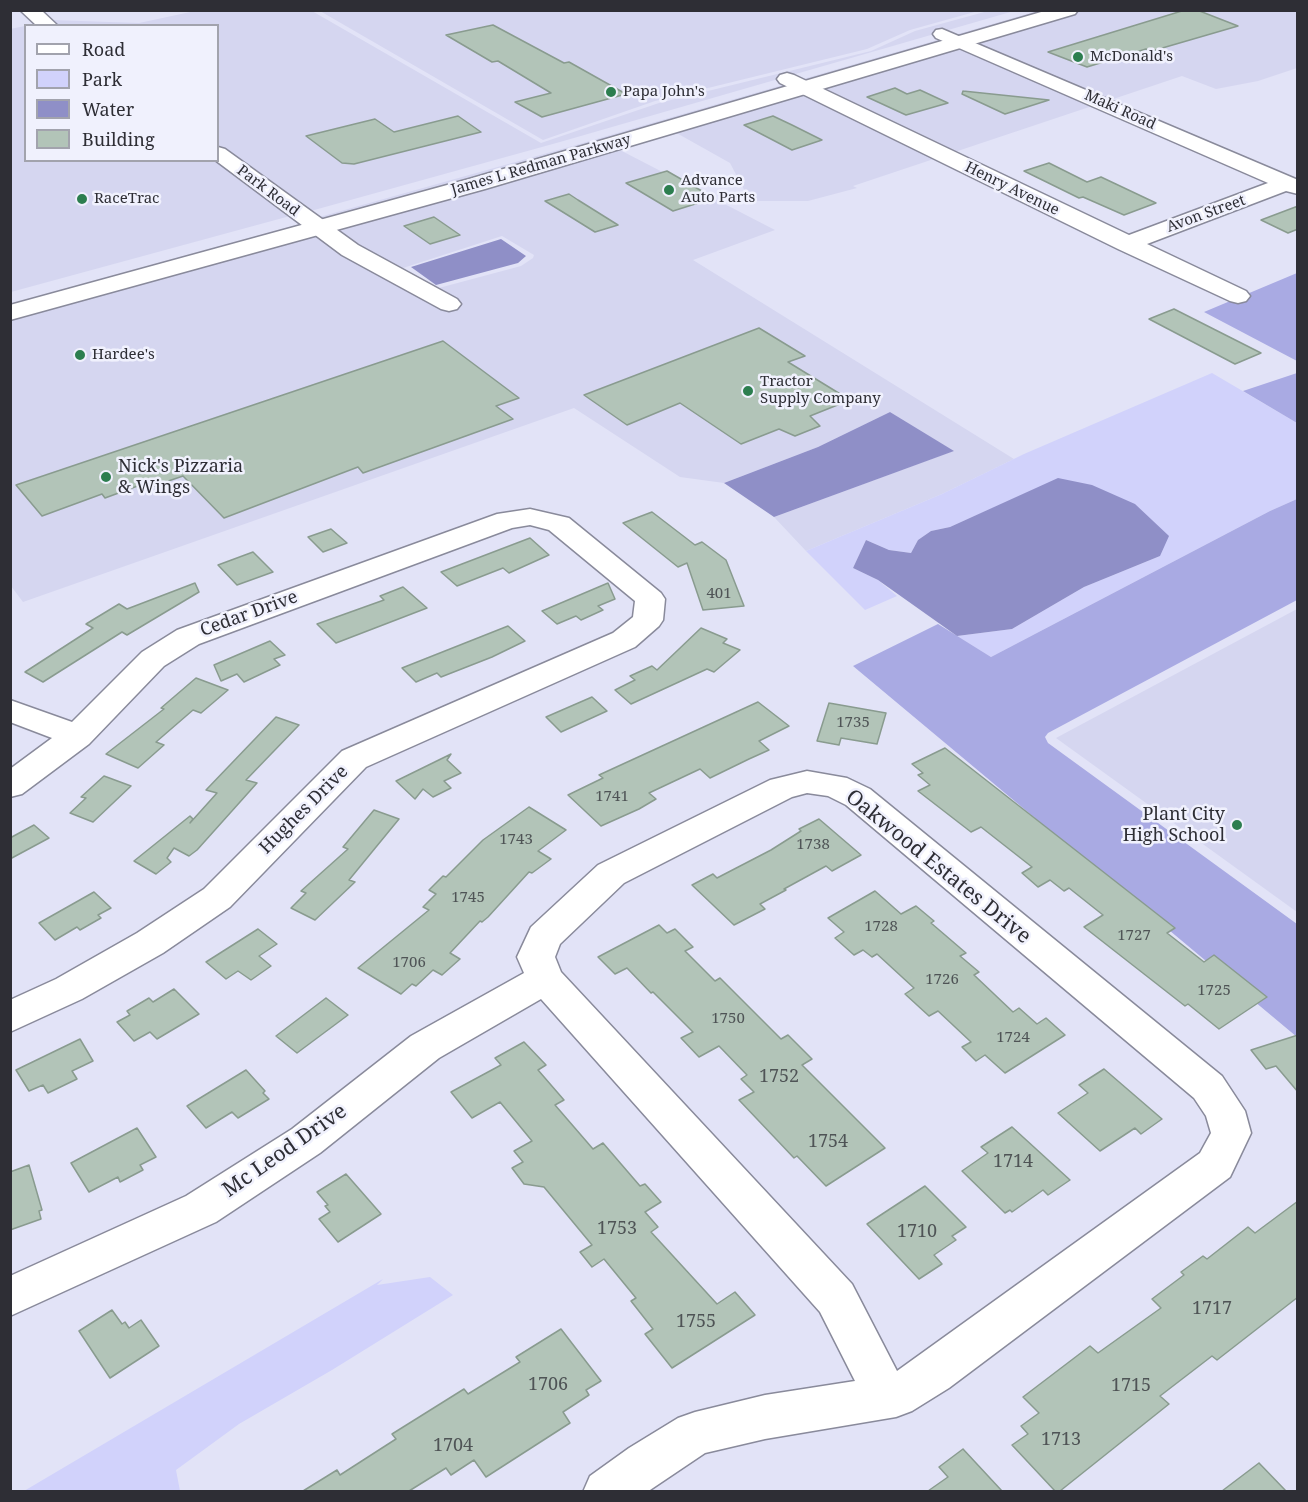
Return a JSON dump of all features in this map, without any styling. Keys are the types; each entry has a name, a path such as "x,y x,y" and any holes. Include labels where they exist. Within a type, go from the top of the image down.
{"street":[{"path":"29,10 46,24"},
{"name":"James L Redman Parkway","path":"951,38 1025,10"},
{"name":"James L Redman Parkway","path":"10,313 98,289 311,222 951,38 1069,10"},
{"name":"Maki Road","path":"951,38 1292,186"},
{"name":"Henry Avenue","path":"796,84 1238,296"},
{"name":"Park Road","path":"219,154 350,250 449,304"},
{"name":"Avon Street","path":"1126,244 1292,186"},
{"name":"James L Redman Parkway","path":"10,296 311,222"},
{"path":"10,306 48,296 76,278"},
{"name":"Hughes Drive","path":"10,1017 69,989 150,943 218,898 354,759 624,640 648,620 650,599 559,524 530,517"},
{"name":"Cedar Drive","path":"10,786 77,736 153,659 188,637 507,520 530,517"},
{"path":"10,710 77,736"},
{"name":"Oakwood Estates Drive","path":"607,1491 695,1434 765,1417 896,1396 933,1373 1215,1165 1231,1132 1225,1111 1208,1087 858,797 834,786 807,782 782,788 611,874 544,937 536,957 545,979 836,1298 886,1397"},
{"name":"Mc Leod Drive","path":"10,1297 201,1209 306,1141 425,1047 545,979"}],"shaded area":[{"path":"195,11 312,11 541,143 659,103 871,51 915,31 988,11 1014,11 560,142 307,212 219,146 219,24 56,24 51,20 139,23"},
{"path":"320,11 978,11 910,30 867,49 655,101 543,140"},
{"path":"1037,11 1058,11 323,222 316,218 576,145"},
{"path":"1081,11 1297,11 1297,68 1258,81 1216,89 1182,76 853,186 857,188 808,201 750,201 730,163 673,131"},
{"path":"24,26 24,162 218,162 290,216 11,292 10,29"},
{"path":"616,148 775,230 693,260 1014,459 942,494 806,551 774,517 953,451 890,412 818,447 724,483 680,477 574,408 23,602 11,586 11,317","holes":["502,236 534,255 521,266 435,289 430,288 403,268"]},
{"path":"1297,273 1297,361 1204,312"},
{"path":"1297,373 1297,423 1243,391"},
{"path":"1297,499 1297,600 1048,733 1045,737 1048,743 1297,924 1297,1037 853,666 938,624 991,657"},
{"name":"Plant City High School","path":"1297,609 1297,912 1056,738"}],"green space":[{"path":"1212,373 1297,423 1297,499 991,657 957,636 1012,629 1084,587 1160,556 1058,479 950,527 931,531 918,540 911,553 889,550 866,540 853,568 878,580 897,596 865,610 806,551 942,494 1024,454"},
{"path":"430,1277 453,1295 239,1424 176,1470 180,1491 24,1491 383,1279 377,1285"}],"water":[{"path":"501,239 526,256 518,263 436,285 411,267"},
{"path":"890,412 954,451 774,517 724,483 818,447"},
{"path":"1058,478 1092,485 1135,504 1169,536 1160,556 1084,587 1012,629 957,636 878,580 853,568 866,540 889,550 911,553 918,540 931,531 950,527"}],"building":[{"path":"1185,10 1197,10 1238,26 1152,51 1146,49 1087,67 1048,52"},
{"path":"493,25 564,63 569,62 626,94 542,117 515,102 551,93 498,61 492,62 446,35"},
{"path":"895,88 907,94 920,90 948,103 906,115 867,97"},
{"path":"963,91 1049,100 1005,114 962,94"},
{"path":"458,116 481,132 354,164 342,163 306,136 375,119 394,132"},
{"path":"773,116 822,140 792,150 744,125"},
{"path":"1049,163 1087,182 1101,177 1156,203 1124,215 1083,197 1079,198 1024,171"},
{"name":"Advance Auto Parts","path":"667,171 714,198 673,211 626,183"},
{"path":"569,194 618,225 595,232 545,201"},
{"path":"1298,206 1298,229 1288,233 1261,220"},
{"path":"434,217 460,235 430,244 404,226"},
{"path":"1174,309 1261,353 1235,364 1149,319"},
{"path":"759,328 805,356 788,362 850,400 810,416 820,426 795,436 779,429 741,444 680,403 627,425 584,395"},
{"path":"443,341 519,398 496,406 513,419 363,473 358,467 224,518 183,476 148,488 143,484 105,498 102,494 42,516 16,485"},
{"path":"652,512 695,545 702,542 726,560 744,606 703,610 687,563 678,567 623,523"},
{"path":"331,529 347,543 323,552 308,537"},
{"path":"530,538 549,555 509,573 503,568 457,586 441,572"},
{"path":"253,552 273,572 237,585 218,565"},
{"path":"195,583 199,592 127,635 122,632 43,682 25,672 93,628 86,624 119,604 127,609"},
{"path":"608,583 615,599 598,606 603,610 581,620 576,616 557,624 542,611"},
{"path":"403,587 427,608 336,643 317,624 384,600 380,596"},
{"path":"508,626 525,641 492,657 441,677 437,673 416,682 402,668"},
{"path":"701,628 727,639 723,643 740,650 714,672 707,669 631,704 615,690 635,680 630,676 652,666 657,670"},
{"path":"270,641 285,655 274,659 280,665 244,682 237,674 221,681 214,665"},
{"path":"196,678 228,690 201,713 193,710 156,742 164,745 138,768 106,754 164,709 161,708"},
{"path":"592,697 607,711 561,732 546,717"},
{"path":"758,702 789,726 759,741 769,750 710,778 700,769 649,793 656,799 601,826 568,795 603,778 599,775"},
{"path":"829,703 886,713 877,744 841,738 839,745 817,741"},
{"path":"276,717 299,725 246,780 257,783 197,850 189,856 174,848 167,858 171,862 156,874 134,861 190,816 193,819 190,823 217,793 206,790"},
{"path":"945,748 1175,928 1167,933 1204,962 1214,955 1267,997 1219,1029 1188,1004 1185,1006 1084,927 1103,915 1069,888 1064,891 1050,880 1038,887 1022,873 1032,867 981,827 971,832 918,791 930,785 918,775 923,773 912,764"},
{"path":"451,754 447,760 461,773 444,781 451,788 433,797 423,789 415,799 396,781"},
{"path":"104,776 131,786 93,822 70,813 86,798 81,797"},
{"path":"529,807 566,830 538,851 551,859 532,873 529,872 488,917 480,921 450,953 460,959 442,975 433,970 416,986 412,984 401,994 358,968 429,910 423,907 436,894 429,890 443,876 446,877 483,840"},
{"path":"374,810 399,819 349,880 355,882 315,920 291,908 306,893 301,891 348,849 343,847"},
{"path":"819,819 861,855 832,871 826,866 784,889 786,890 760,904 765,909 734,925 692,885 713,874 717,878 771,850 801,831 799,829"},
{"path":"34,825 49,838 10,859 10,838"},
{"path":"875,891 901,914 916,906 934,921 931,923 966,953 960,956 979,972 974,975 1013,1012 1019,1008 1037,1024 1046,1018 1065,1035 1005,1073 985,1055 976,1061 962,1047 971,1042 938,1011 929,1016 905,994 914,988 877,954 872,957 863,950 854,955 835,938 844,932 828,918"},
{"path":"94,892 111,908 98,915 101,918 80,930 77,927 55,940 39,923"},
{"path":"659,925 667,933 675,929 693,947 685,951 715,981 720,978 781,1039 788,1035 812,1059 802,1065 885,1148 826,1186 797,1156 794,1158 739,1100 754,1092 741,1079 747,1075 719,1046 699,1057 681,1038 693,1032 653,992 651,993 627,968 615,974 598,957"},
{"path":"258,929 277,944 259,956 271,966 251,980 238,971 226,979 206,962"},
{"path":"174,989 199,1014 157,1039 150,1032 134,1041 117,1022 130,1015 127,1011 149,998 153,1002"},
{"path":"326,998 348,1015 297,1053 276,1036"},
{"path":"1298,1035 1298,1092 1276,1066 1266,1069 1251,1050"},
{"path":"80,1039 93,1061 72,1071 77,1079 48,1093 43,1085 29,1091 16,1070"},
{"path":"524,1042 546,1065 538,1070 564,1100 555,1105 593,1149 603,1143 640,1186 645,1184 661,1202 645,1212 658,1227 651,1232 717,1304 735,1292 755,1315 672,1368 645,1334 653,1329 631,1301 636,1298 604,1259 592,1267 580,1252 592,1245 544,1187 524,1184 512,1168 523,1162 514,1151 532,1141 500,1102 472,1118 451,1092 501,1065 495,1058"},
{"path":"1104,1069 1162,1119 1141,1134 1135,1128 1100,1151 1058,1113 1088,1093 1079,1085"},
{"path":"246,1070 265,1091 263,1093 269,1099 238,1118 232,1112 206,1128 187,1106"},
{"path":"1012,1127 1070,1180 1048,1195 1043,1190 1012,1212 1010,1210 1005,1213 962,1171 988,1153 981,1147"},
{"path":"137,1128 156,1157 140,1165 143,1170 120,1182 118,1177 89,1192 71,1163"},
{"path":"29,1165 42,1210 39,1211 41,1219 10,1230 10,1172"},
{"path":"346,1174 381,1214 338,1242 319,1219 330,1212 325,1206 328,1205 317,1192"},
{"path":"925,1186 966,1227 952,1236 956,1240 934,1255 942,1264 919,1279 867,1224"},
{"path":"1298,1201 1298,1297 1217,1360 1212,1356 1160,1396 1169,1404 1060,1491 1055,1491 1012,1445 1028,1434 1021,1426 1039,1413 1023,1397 1090,1346 1098,1353 1161,1308 1152,1299 1184,1275 1181,1272 1203,1256 1207,1259 1248,1227 1255,1233"},
{"path":"112,1310 122,1324 125,1322 129,1328 141,1320 159,1346 110,1378 79,1331"},
{"path":"561,1329 601,1381 586,1390 589,1395 563,1412 570,1423 486,1477 474,1460 451,1475 446,1468 409,1491 303,1491 337,1470 340,1475 396,1439 392,1434 464,1389 468,1394 520,1362 516,1357"},
{"path":"963,1449 1002,1491 928,1491 948,1477 939,1467"},
{"path":"1259,1463 1286,1491 1222,1491"}],"place":[{"name":"McDonald's","path":"1078,57"},
{"name":"Papa John's","path":"611,92"},
{"name":"Advance Auto Parts","path":"669,190"},
{"name":"RaceTrac","path":"82,199"},
{"name":"Hardee's","path":"80,355"},
{"name":"Tractor Supply Company","path":"748,391"},
{"name":"Nick's Pizzaria & Wings","path":"106,477"},
{"name":"Plant City High School","path":"1237,825"}]}
